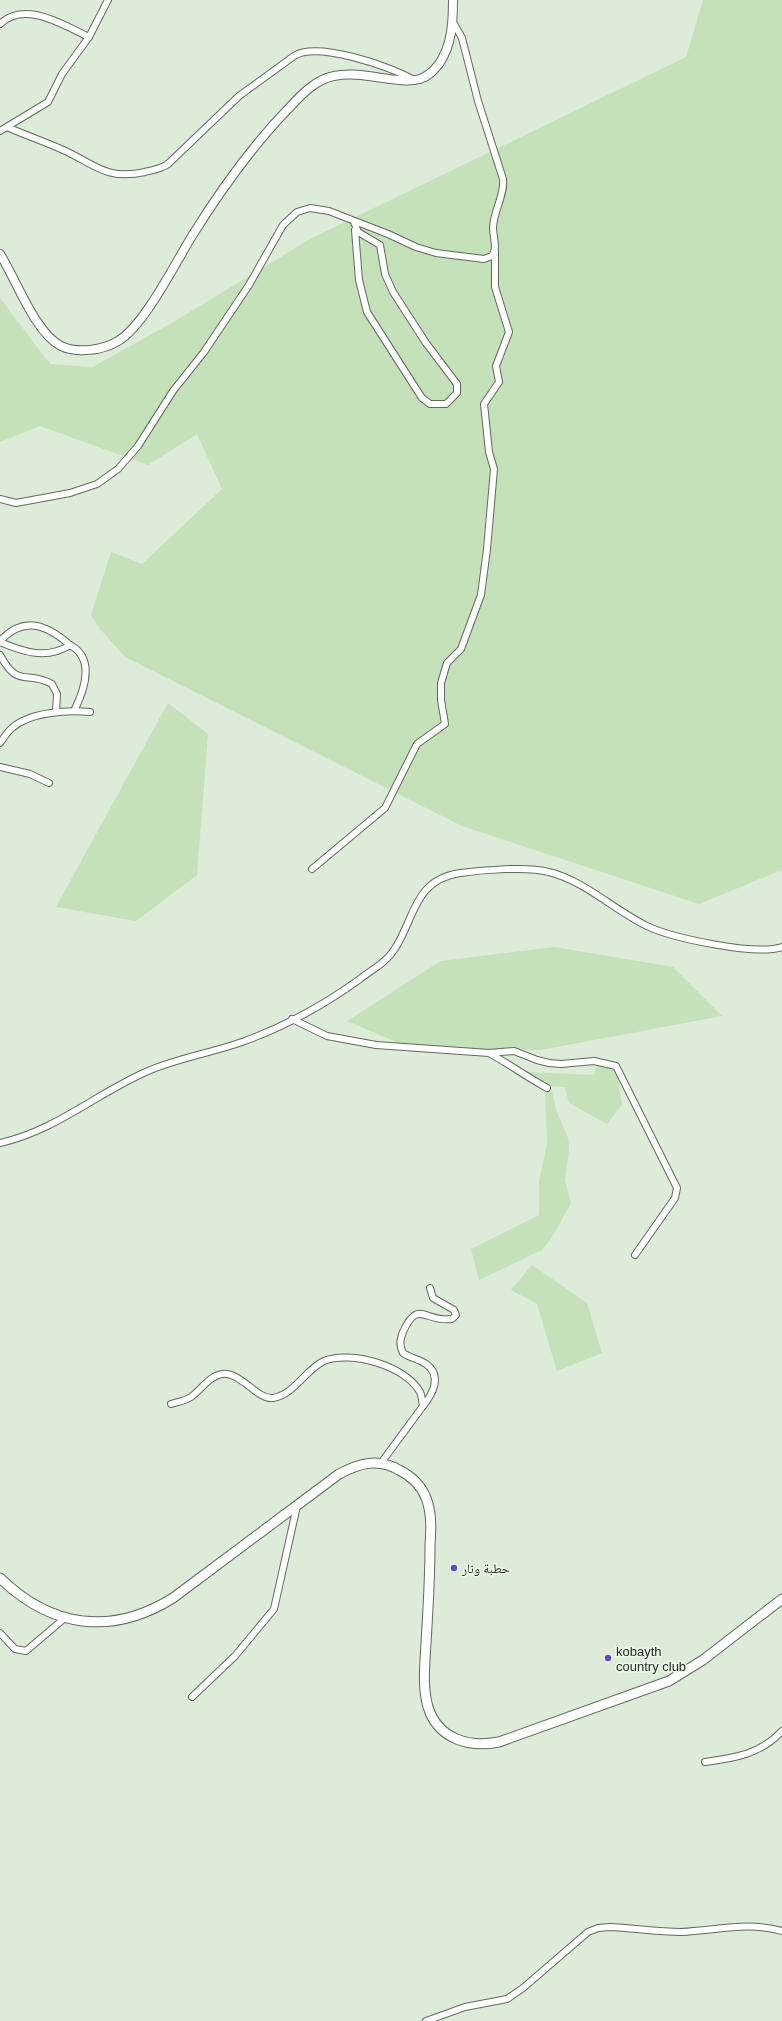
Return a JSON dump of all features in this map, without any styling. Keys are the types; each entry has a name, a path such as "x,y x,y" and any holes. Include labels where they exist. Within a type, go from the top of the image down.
{"main road":[{"path":"0,1578 30,1603 66,1618 84,1621 110,1621 126,1619 150,1611 173,1598 339,1474 364,1463 382,1463 393,1467 413,1479 420,1487 429,1507 430,1557 424,1677 426,1698 433,1717 439,1726 455,1740 476,1745 499,1742 659,1686 703,1660 782,1599"}],"street":[{"path":"0,131 48,102 62,74 89,37 108,0"},
{"path":"0,254 26,302 42,328 52,340 62,346 74,350 91,350 105,347 119,341 132,329 222,192 273,126 307,91 332,76 346,74 412,79 428,76 442,59 451,35 453,0"},
{"path":"0,24 9,16 20,12 28,12 40,15 89,37"},
{"path":"312,869 386,808 417,744 445,724 441,700 441,683 447,663 461,649 481,595 487,549 494,469 489,452 484,404 499,382 496,366 509,332 495,287 494,220 503,187 503,179 478,102 462,38 452,20"},
{"path":"7,127 62,149 104,171 118,174 139,173 158,169 168,164 239,96 294,56 303,52 317,51 376,64 401,73 412,79"},
{"path":"0,499 16,503 70,493 97,484 112,475 138,446 173,391 220,330 288,219 297,212 310,208 329,211 388,234 416,247 436,253 484,259 492,256 495,249"},
{"path":"354,222 359,280 367,312 422,398 430,404 446,404 457,393 456,384 426,344 393,292 385,274 380,245 355,230"},
{"path":"70,645 56,652 40,654 18,649 0,641 11,631 19,627 30,626 48,629 55,632 80,652 85,668 84,687 74,711"},
{"path":"0,655 12,674 21,677 39,678 52,684 57,694 56,712"},
{"path":"0,743 12,728 19,723 56,712 90,712"},
{"path":"0,767 30,774 49,783"},
{"path":"0,1143 31,1134 49,1126 101,1095 150,1070 242,1042 292,1019 340,993 387,959 394,951 411,913 422,895 437,881 446,876 463,872 546,871 564,877 648,926 663,931 702,941 755,950 767,950 782,947"},
{"path":"292,1019 327,1036 376,1045 489,1053 514,1051 537,1060 555,1063 594,1061 616,1066 677,1188 675,1198 635,1255"},
{"path":"489,1053 518,1069 524,1076 547,1088"},
{"path":"382,1463 434,1391 435,1378 432,1370 427,1364 403,1353 400,1339 409,1318 413,1315 419,1314 443,1320 452,1319 456,1315 454,1310 433,1298 430,1288"},
{"path":"171,1404 190,1397 209,1381 222,1374 233,1376 265,1396 274,1398 294,1386 316,1365 337,1358 352,1358 382,1364 408,1379 420,1392 423,1406"},
{"path":"192,1697 235,1656 274,1608 297,1506"},
{"path":"0,1633 15,1649 26,1651 66,1618"},
{"path":"705,1762 750,1753 764,1746 782,1731"},
{"path":"426,2021 461,2008 507,1999 535,1978 582,1937 598,1928 616,1927 682,1932 746,1926 782,1930"}],"green space":[{"path":"703,0 782,0 782,870 699,904 462,826 125,657 101,630 91,615 111,552 142,564 222,489 197,434 148,465 40,426 0,442 0,298 50,364 93,367 175,321 312,238 686,57"},
{"path":"168,703 208,734 197,875 136,921 56,907"},
{"path":"555,947 673,967 722,1016 541,1050 410,1048 347,1021 441,961"},
{"path":"616,1064 622,1105 607,1124 569,1103 565,1087 535,1085 525,1072 594,1075 597,1065"},
{"path":"545,1090 552,1091 556,1110 568,1138 569,1149 565,1180 571,1203 551,1239 542,1250 479,1280 471,1249 539,1215 539,1182 547,1143"},
{"path":"532,1265 587,1303 602,1353 557,1371 537,1304 511,1290"}],"place":[{"name":"حطبة ونار","path":"454,1568"},
{"name":"kobayth country club","path":"608,1658"}]}
